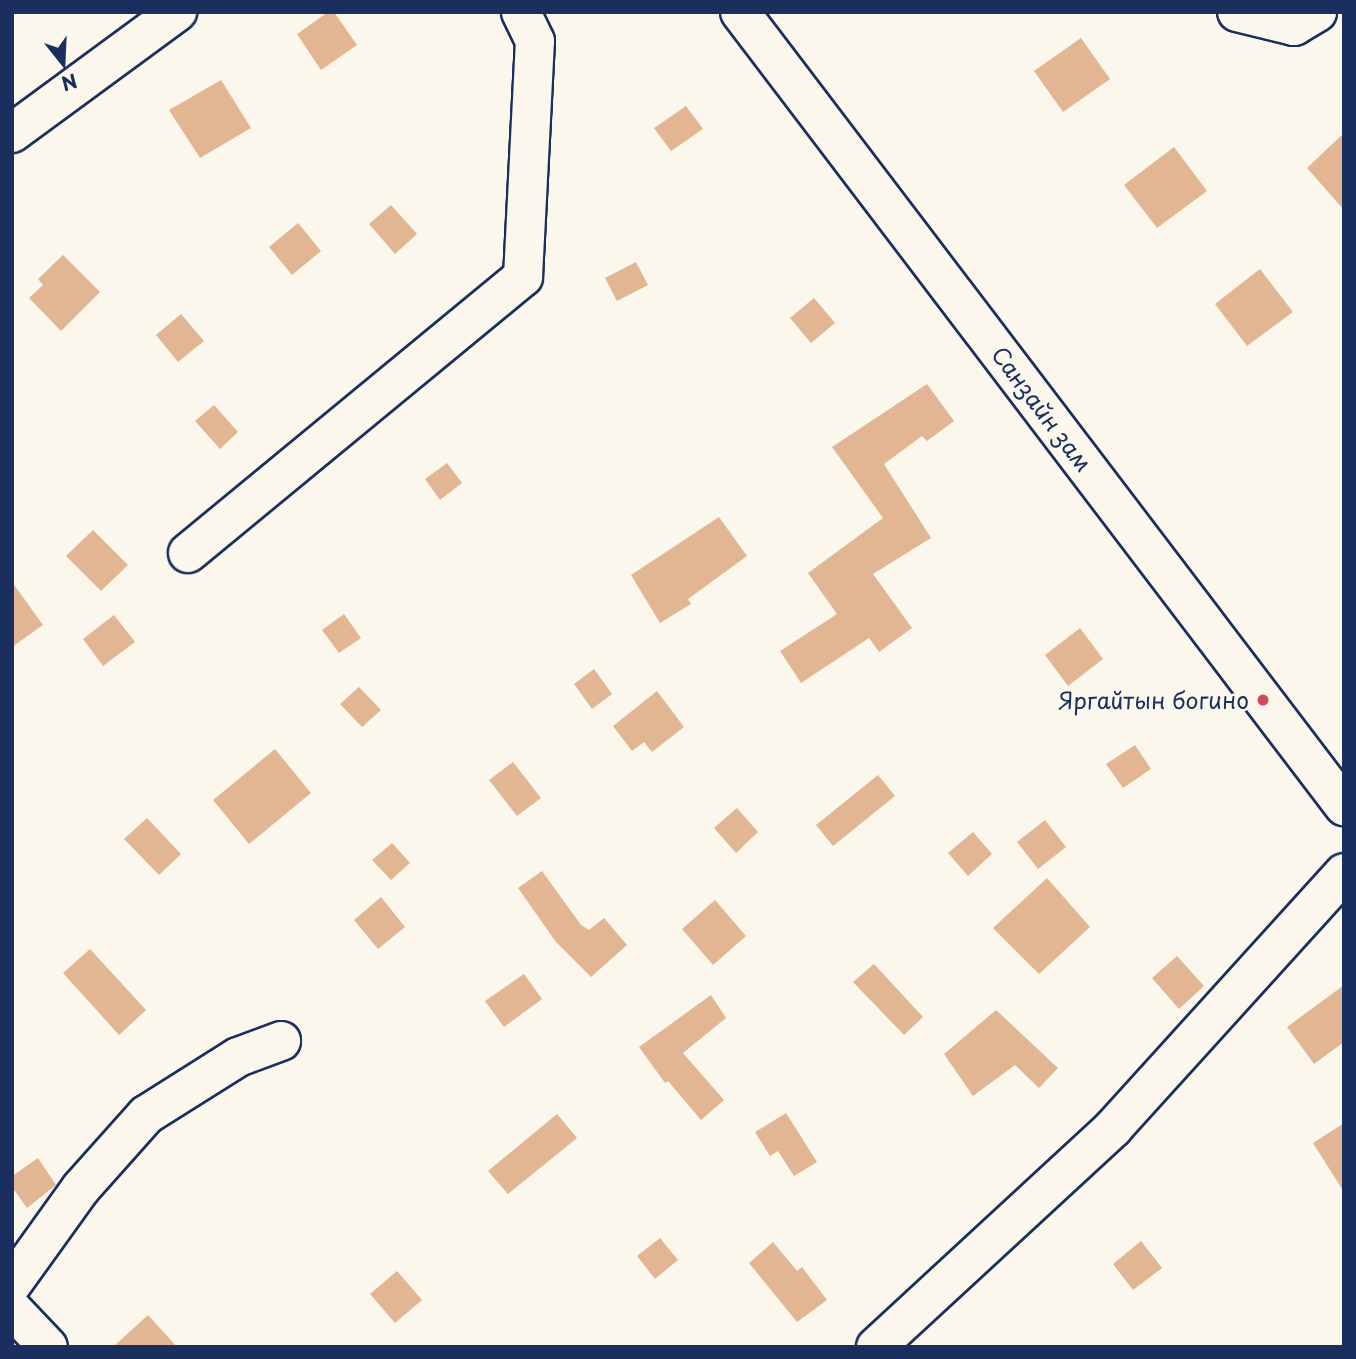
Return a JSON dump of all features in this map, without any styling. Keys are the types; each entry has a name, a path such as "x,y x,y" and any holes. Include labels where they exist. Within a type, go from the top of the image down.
{"street":[{"path":"12,133 177,12"},
{"path":"188,553 523,277 536,41 521,12"},
{"name":"Санзайн зам","path":"740,12 1344,806"},
{"path":"1237,12 1294,26 1317,12"},
{"path":"876,1347 1113,1128 1344,873"},
{"path":"12,1284 81,1188 146,1115 238,1057 281,1041"},
{"path":"12,1309 48,1347"}],"building":[{"path":"328,12 334,12 357,45 321,70 297,34"},
{"path":"1081,38 1110,79 1063,112 1034,71"},
{"path":"221,80 251,128 200,158 169,110"},
{"path":"686,106 703,129 671,151 654,128"},
{"path":"1344,133 1344,210 1307,168"},
{"path":"1174,147 1207,191 1157,228 1124,185"},
{"path":"391,205 417,234 395,254 369,224"},
{"path":"298,223 321,251 292,275 269,247"},
{"path":"63,255 100,292 61,331 29,298 43,285 38,279"},
{"path":"636,262 648,285 617,301 605,278"},
{"path":"1260,269 1293,312 1247,346 1215,304"},
{"path":"814,298 835,323 811,343 790,318"},
{"path":"181,314 204,341 178,362 156,335"},
{"path":"927,384 954,421 927,441 922,436 884,464 931,538 873,574 912,628 879,652 869,638 801,683 780,651 837,614 808,573 883,518 832,447"},
{"path":"214,405 238,432 220,449 195,421"},
{"path":"447,463 462,483 440,500 425,479"},
{"path":"719,517 747,556 688,599 691,604 660,623 631,575"},
{"path":"93,530 128,565 101,591 66,556"},
{"path":"12,582 43,625 12,647"},
{"path":"344,614 361,638 339,653 322,630"},
{"path":"114,615 135,642 103,666 83,639"},
{"path":"1080,628 1103,659 1068,686 1045,655"},
{"path":"594,669 612,694 592,709 574,684"},
{"path":"359,687 381,710 362,727 340,704"},
{"path":"657,691 684,727 652,752 644,742 632,751 613,726"},
{"path":"1135,745 1151,769 1123,788 1106,764"},
{"path":"275,749 311,793 249,844 213,800"},
{"path":"513,762 541,798 517,816 489,780"},
{"path":"878,775 895,796 833,846 816,825"},
{"path":"737,808 758,832 736,853 714,828"},
{"path":"147,818 181,854 159,875 124,839"},
{"path":"1045,820 1066,847 1038,869 1017,842"},
{"path":"973,832 992,854 968,876 948,853"},
{"path":"392,843 410,863 391,880 372,860"},
{"path":"542,871 581,925 589,930 604,918 627,945 591,977 556,942 518,888"},
{"path":"1047,878 1090,927 1039,974 993,928"},
{"path":"381,897 405,927 378,949 354,920"},
{"path":"715,900 746,936 713,965 682,929"},
{"path":"90,949 146,1010 119,1035 63,973"},
{"path":"1177,956 1204,986 1179,1009 1152,978"},
{"path":"874,964 923,1017 904,1035 853,982"},
{"path":"524,974 542,999 504,1027 485,1001"},
{"path":"1344,985 1344,1042 1314,1064 1287,1027"},
{"path":"711,995 726,1018 683,1053 724,1100 701,1120 668,1081 665,1083 639,1047"},
{"path":"996,1010 1058,1068 1039,1088 1015,1065 973,1096 944,1054"},
{"path":"786,1113 817,1162 794,1176 778,1151 770,1156 755,1132"},
{"path":"557,1114 577,1138 508,1194 488,1171"},
{"path":"1344,1123 1344,1192 1313,1143"},
{"path":"38,1158 56,1185 27,1208 12,1187 12,1176"},
{"path":"660,1238 678,1260 655,1279 637,1256"},
{"path":"1141,1241 1162,1268 1133,1290 1113,1264"},
{"path":"773,1242 797,1271 802,1267 827,1300 797,1322 749,1263"},
{"path":"397,1271 422,1300 395,1323 370,1294"},
{"path":"148,1315 177,1347 113,1347"}],"place":[{"name":"Яргайтын богино","path":"1263,700"}]}
